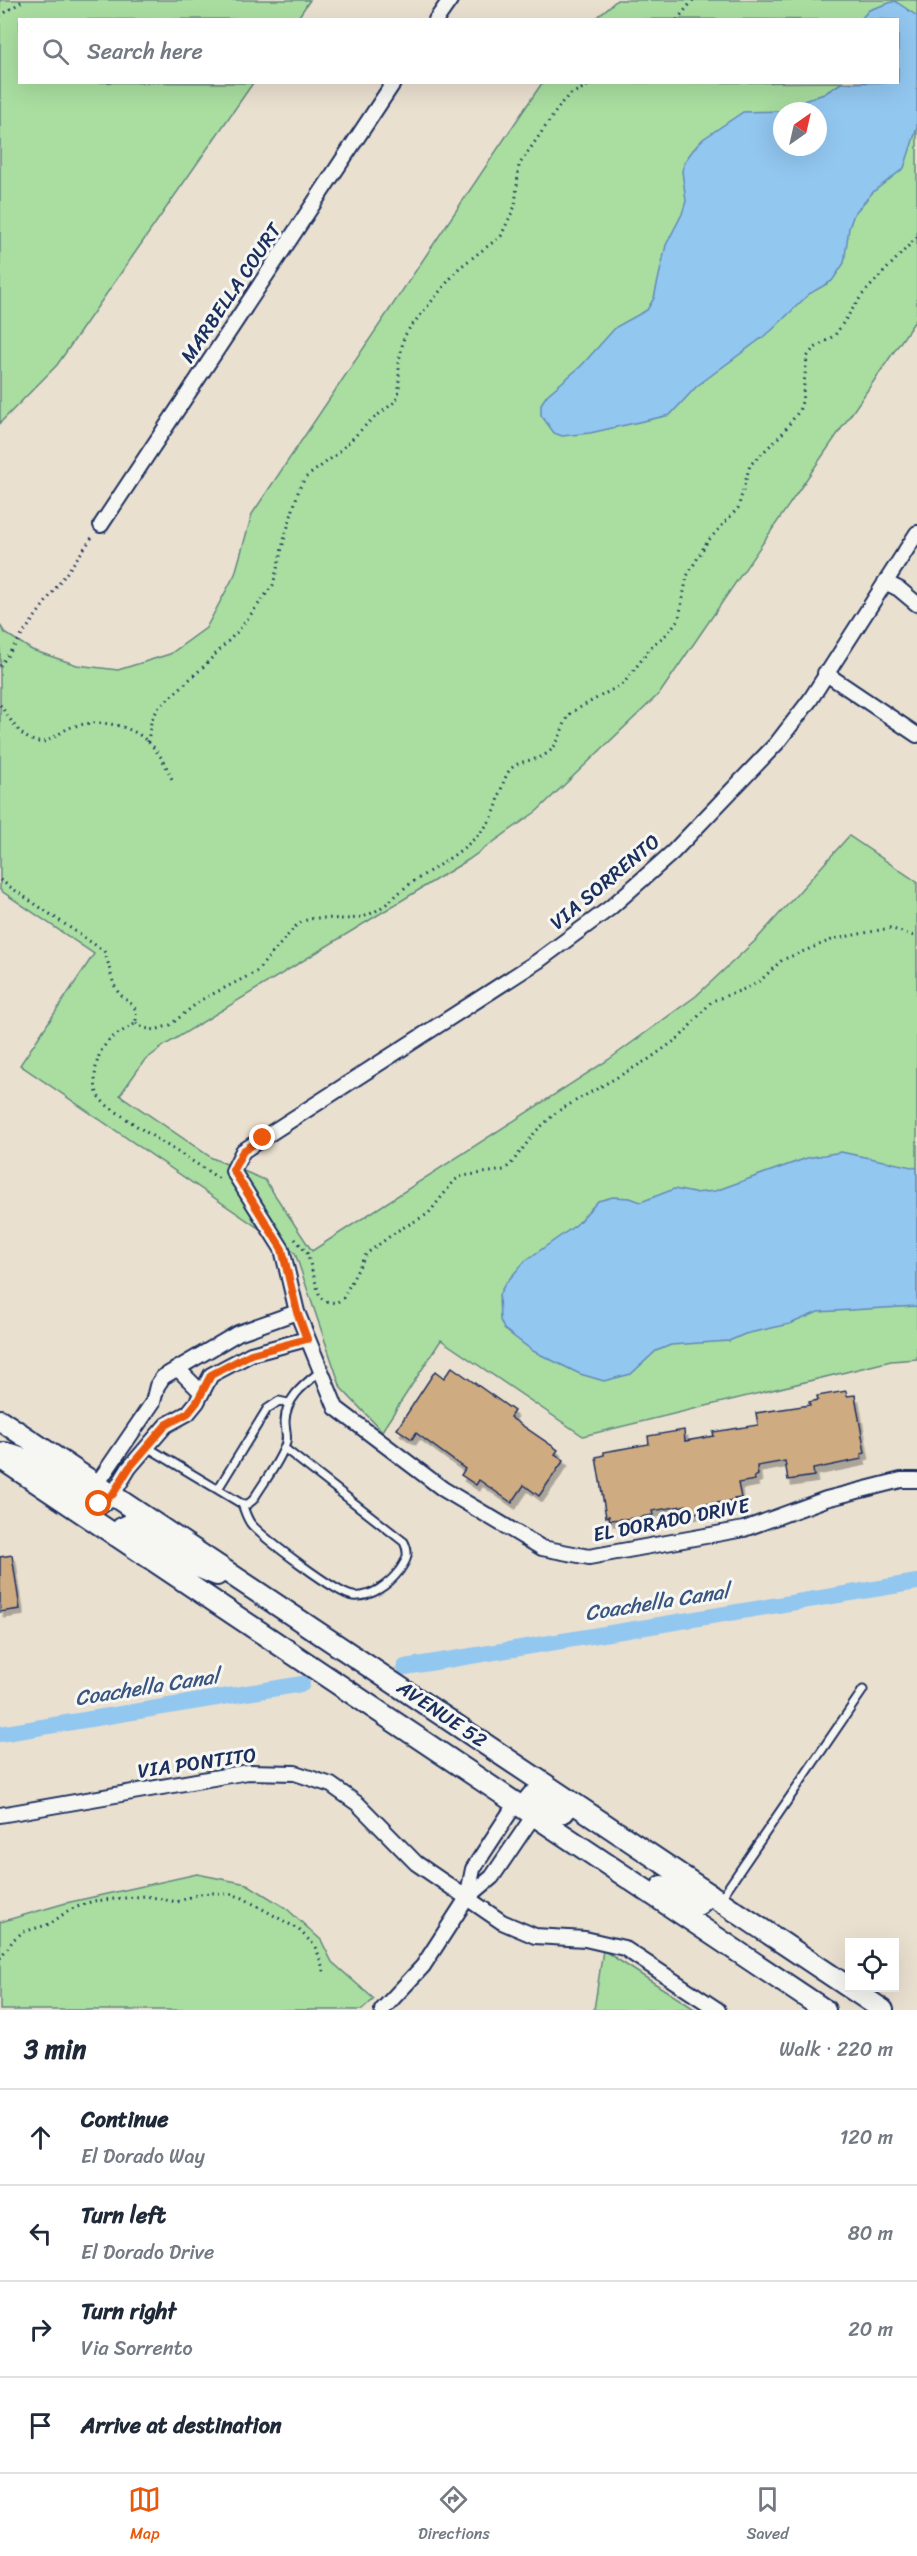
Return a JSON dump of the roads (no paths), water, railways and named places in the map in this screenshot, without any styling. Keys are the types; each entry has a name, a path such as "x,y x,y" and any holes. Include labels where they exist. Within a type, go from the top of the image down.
{"main road":[{"name":"AVENUE 52","path":"0,1420 883,2010"},
{"path":"0,1451 33,1462 89,1500 99,1504 105,1489"},
{"name":"AVENUE 52","path":"0,1458 825,2010"},
{"path":"116,1536 122,1528 129,1525 137,1527 193,1565 256,1590"},
{"path":"524,1808 532,1796 542,1798 592,1831 644,1850"},
{"path":"592,1854 642,1872 680,1898 699,1904 714,1897"}],"street":[{"path":"437,18 450,0"},
{"name":"MARBELLA COURT","path":"101,525 393,84"},
{"name":"VIA SORRENTO","path":"233,1170 243,1151 538,961 610,908 673,852 769,751 810,700 825,673 917,533"},
{"path":"885,582 899,589 917,604"},
{"path":"825,673 917,735"},
{"name":"EL DORADO DRIVE","path":"233,1170 282,1249 297,1312 336,1408 443,1489 542,1548 590,1557 744,1529 826,1499 901,1480 917,1480"},
{"path":"105,1489 153,1402 157,1386 164,1377 238,1333 297,1312"},
{"path":"105,1489 129,1468 166,1425 188,1413 197,1402 211,1375 251,1354 307,1339"},
{"path":"179,1370 201,1392"},
{"name":"VIA PONTITO","path":"0,1815 248,1772 295,1773 331,1785 358,1804 416,1863 502,1922 535,1936 585,1939 624,1948 718,2010"},
{"path":"467,1898 473,1869 524,1808"},
{"path":"382,2010 423,1966 467,1898 492,1877 524,1808"}],"lane":[{"path":"147,1447 242,1504 248,1504 253,1500 284,1448 288,1435 285,1421 288,1403 301,1386 322,1370"},
{"path":"218,1489 267,1409 279,1401 288,1403"},
{"path":"242,1504 250,1523 284,1551 344,1593 360,1596 378,1590 391,1581 407,1560 408,1551 404,1542 284,1448"},
{"path":"714,1897 863,1690"}],"water":[{"path":"895,1 917,16 917,128 904,168 873,192 854,214 849,228 844,263 832,281 809,294 771,331 697,386 670,415 590,433 562,436 554,433 541,415 541,404 547,395 581,366 616,327 647,310 654,298 666,245 686,201 682,171 685,161 703,139 743,112 773,111 773,156 827,156 827,102 801,102 824,94 839,84 899,84 899,18 862,18 869,10"},
{"path":"841,1152 917,1168 917,1306 818,1312 790,1324 745,1334 729,1341 671,1345 656,1351 631,1374 604,1381 580,1374 533,1351 504,1329 500,1320 499,1295 505,1284 525,1261 576,1225 598,1201 613,1197 630,1198 641,1202 674,1189 694,1193 715,1191 807,1158"}],"waterway":[{"name":"Coachella Canal","path":"405,1667 917,1582"},
{"name":"Coachella Canal","path":"0,1734 302,1684"}]}
